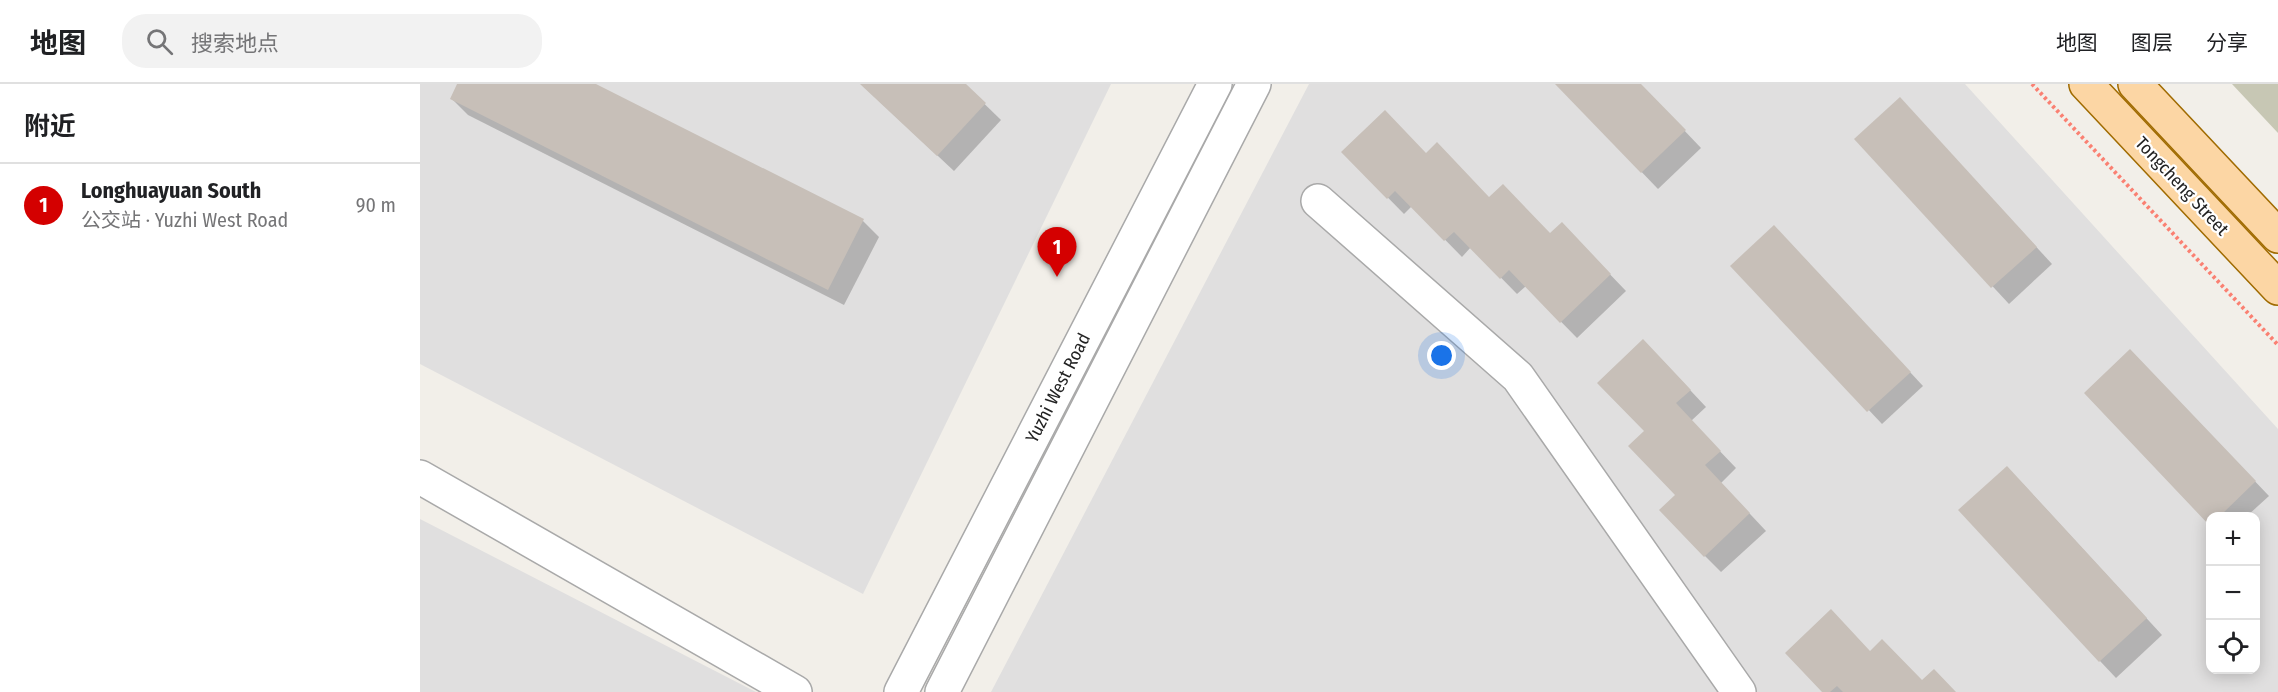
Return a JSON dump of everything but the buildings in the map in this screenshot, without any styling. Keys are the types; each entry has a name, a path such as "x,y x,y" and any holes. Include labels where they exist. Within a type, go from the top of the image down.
{"main road":[{"name":"Tongcheng Street","path":"2086,84 2278,288"},
{"name":"Tongcheng Street","path":"2135,84 2278,236"}],"street":[{"name":"Yuzhi West Road","path":"901,692 1215,84"},
{"name":"Yuzhi West Road","path":"942,692 1254,84"},
{"path":"1318,201 1518,377 1738,692"},
{"path":"420,477 795,692"}],"path":[{"path":"2032,84 2278,345"}],"shaded area":[{"path":"420,84 1111,84 863,594 420,364"},
{"path":"1309,84 1965,84 2278,429 2278,692 991,692"},
{"path":"2232,84 2278,84 2278,133"},
{"path":"420,519 756,692 420,692"}],"place":[{"name":"Longhuayuan South","path":"1057,277"}]}
